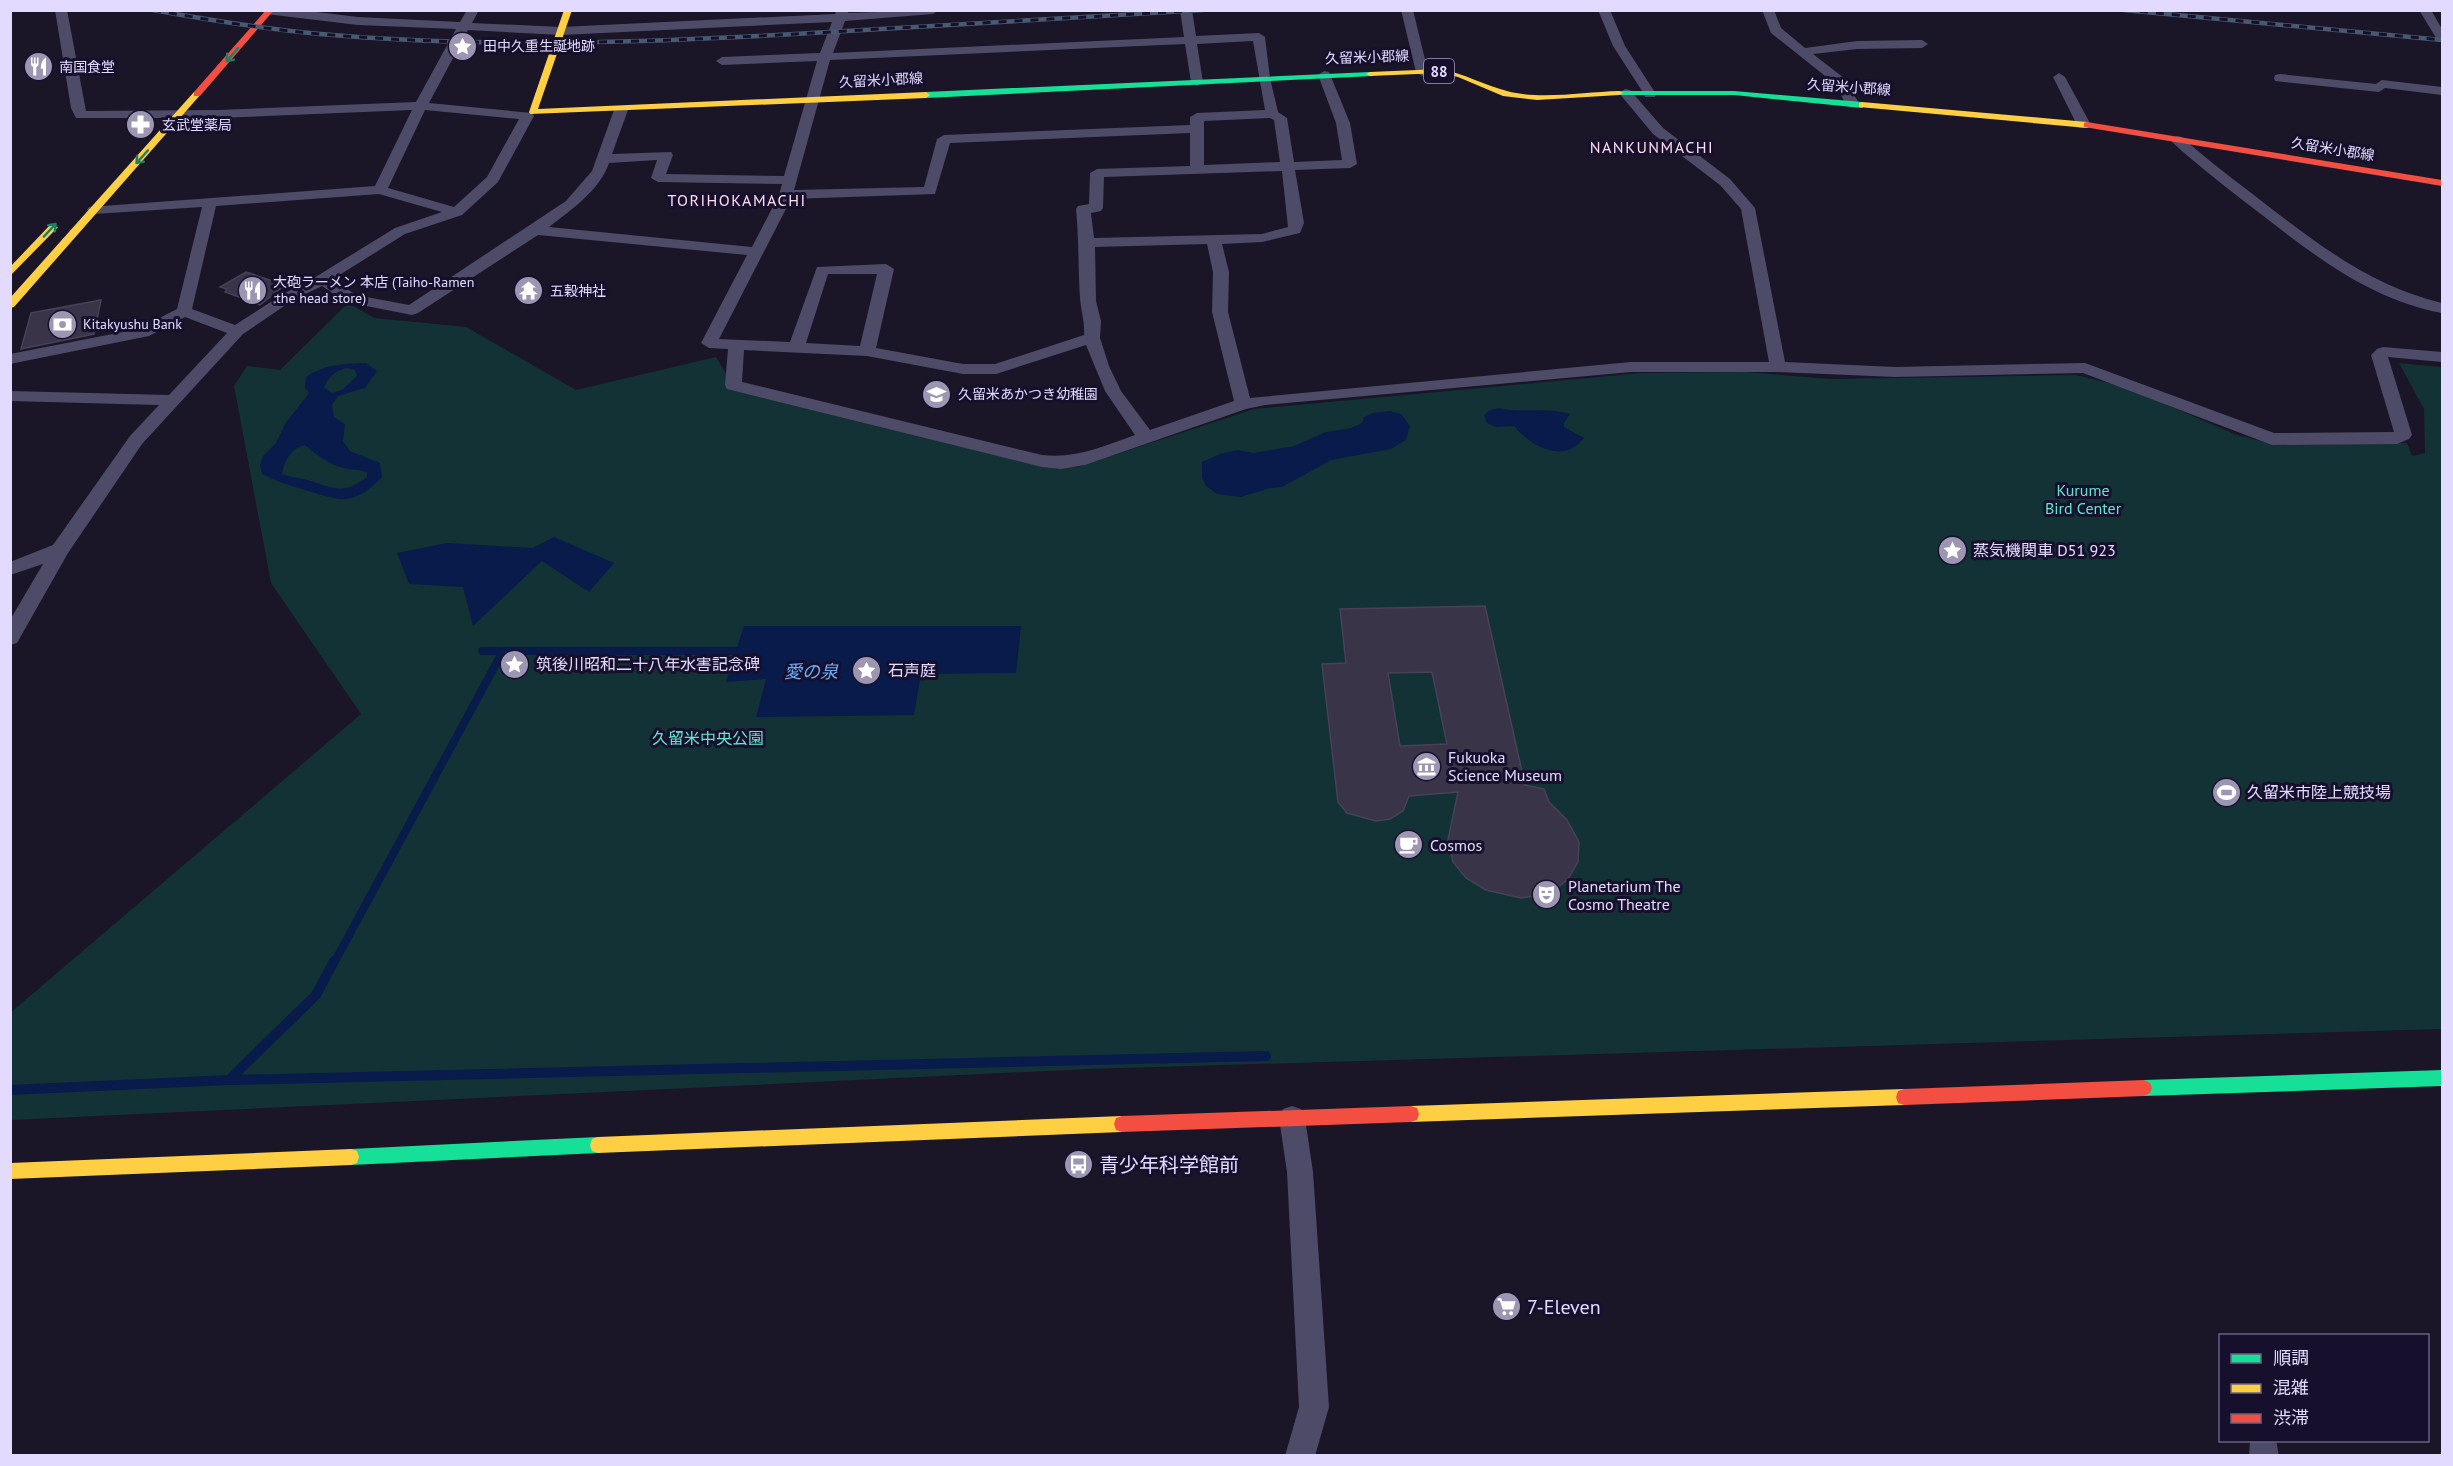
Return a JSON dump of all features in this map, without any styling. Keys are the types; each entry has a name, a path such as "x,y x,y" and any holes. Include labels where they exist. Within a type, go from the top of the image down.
{"main road":[{"path":"530,114 568,10"},
{"path":"10,305 182,113 269,11"},
{"name":"久留米小郡線","path":"530,114 1441,71 1460,75 1506,94 1537,97 1625,93 1734,93 2084,126 2442,183"},
{"path":"140,130 159,109"},
{"path":"10,273 64,215"},
{"path":"10,1171 757,1137 2442,1078"}],"street":[{"path":"10,638 60,550 136,440 237,331 288,297 323,279 400,231 457,212 493,179 530,114 421,106 286,112 182,113 159,109 81,115 61,10"},
{"path":"380,190 421,106 473,10"},
{"path":"269,11 358,21 561,31 783,22 843,13 933,10"},
{"path":"1186,10 1197,82"},
{"path":"1407,10 1422,72"},
{"path":"1604,10 1619,46 1650,94"},
{"path":"1768,10 1775,30 1839,81 1852,103"},
{"path":"2425,10 2442,38"},
{"path":"843,13 825,56 786,195 709,343 867,351 963,369 996,369 1092,338"},
{"path":"722,60 1259,37 1264,78 1272,114"},
{"path":"1804,52 1857,45 1922,44"},
{"path":"1146,437 1118,402 1100,368 1092,338 1093,321 1088,301 1087,243 1083,209 1096,208 1097,173 1350,164 1343,123 1324,75"},
{"path":"2059,77 2084,126"},
{"path":"2280,78 2379,88 2382,84 2442,91"},
{"path":"1625,93 1658,131 1725,182 1748,208 1778,367"},
{"path":"323,279 351,299 412,310 536,230 571,204 599,172 621,110"},
{"path":"1087,243 1262,238 1295,230 1297,223 1280,118 1272,114 1197,117 1197,170"},
{"path":"786,195 930,191 944,139 1196,129"},
{"path":"2177,140 2241,194 2351,275 2390,295 2442,308"},
{"path":"604,159 666,155 658,178 790,180"},
{"path":"94,210 380,190 457,212"},
{"path":"10,359 142,333 184,310 210,202"},
{"path":"536,230 758,252"},
{"path":"1213,239 1221,272 1220,312 1244,404"},
{"path":"797,347 822,270 886,269 867,351"},
{"path":"184,310 237,331"},
{"path":"737,343 733,385 1042,461 1061,463 1079,461 1244,404 1631,367 1778,367 1895,372 2085,368 2272,440 2397,438 2403,435 2379,355 2383,352 2442,357"},
{"path":"10,396 173,400"},
{"path":"10,569 60,550"},
{"path":"1292,1118 1299,1172 1314,1407 1300,1455"}],"green space":[{"name":"久留米中央公園","path":"348,303 374,318 466,327 576,390 716,357 733,385 1035,463 1078,467 1254,409 1641,373 1746,372 1831,379 2076,375 2125,387 2237,435 2277,445 2407,443 2412,456 2425,453 2424,409 2399,363 2442,367 2442,1029 1089,1069 11,1120 10,1013 361,714 271,583 234,386 247,366 280,370"}],"water":[{"path":"366,363 377,371 365,388 338,396 332,405 334,417 345,424 343,441 350,451 380,463 382,477 362,494 344,499 292,486 262,474 260,465 263,456 276,443 285,424 309,393 305,387 306,377 327,367","holes":["346,368 355,370 357,376 342,390 332,393 324,388 332,375","305,445 331,463 342,468 360,470 367,473 367,477 353,486 341,488 282,474 289,456 296,449"]},
{"path":"1499,408 1570,414 1564,427 1584,438 1576,446 1567,450 1548,450 1529,440 1514,426 1496,427 1487,423 1484,415 1490,410"},
{"path":"1390,411 1401,414 1410,426 1406,440 1391,449 1331,460 1282,487 1270,488 1241,497 1217,494 1206,486 1202,478 1202,462 1220,454 1237,450 1254,453 1294,446 1326,432 1351,428 1362,423 1364,417 1373,413"},
{"path":"554,537 614,563 589,592 542,561 473,626 463,587 409,584 397,553 447,543 533,548"},
{"name":"愛の泉","path":"744,626 1021,626 1016,673 921,674 914,715 756,717 766,679 726,682"}],"building":[{"name":"大砲ラーメン 本店 (Taiho-Ramen :the head store)","path":"246,272 285,285 260,305 225,292 227,289 220,287"},
{"name":"Kitakyushu Bank","path":"101,300 94,334 21,349 31,313"},
{"name":"Fukuoka Science Museum","path":"1485,606 1525,785 1544,789 1549,802 1567,820 1579,842 1578,862 1568,879 1550,894 1521,898 1486,890 1466,878 1453,862 1448,840 1458,792 1409,796 1403,811 1390,819 1376,821 1347,813 1338,802 1322,664 1346,663 1340,609","holes":["1432,672 1447,744 1400,746 1388,673"]}],"waterway":[{"path":"482,651 503,651"},
{"path":"334,963 503,651"},
{"path":"503,651 736,651"},
{"path":"229,1080 316,995 334,961"},
{"path":"229,1080 1266,1056"},
{"path":"10,1090 229,1080"}],"railway":[{"path":"153,10 236,24 320,34 388,39 524,43 728,38 1202,10"},
{"path":"2124,10 2442,40"}],"traffic: fast":[{"path":"926,95 1370,74"},
{"path":"1619,93 1734,93 1862,105"},
{"path":"2144,1088 2442,1078"},
{"path":"351,1157 598,1145"}],"traffic: slow":[{"path":"568,10 533,112 926,95"},
{"path":"1370,74 1441,71 1460,75 1506,94 1537,97 1619,93"},
{"path":"10,305 197,94"},
{"path":"1862,105 2087,125"},
{"path":"10,273 53,227"},
{"path":"1411,1114 1904,1097"},
{"path":"598,1145 1122,1124"},
{"path":"10,1171 351,1157"}],"traffic: jam":[{"path":"197,94 271,10"},
{"path":"2087,125 2442,183"},
{"path":"1904,1097 2144,1088"},
{"path":"1122,1124 1411,1114"}],"place":[{"name":"田中久重生誕地跡","path":"462,46"},
{"name":"南国食堂","path":"38,67"},
{"name":"玄武堂薬局","path":"141,125"},
{"name":"大砲ラーメン 本店 (Taiho-Ramen :the head store)","path":"252,290"},
{"name":"五穀神社","path":"529,291"},
{"name":"Kitakyushu Bank","path":"62,324"},
{"name":"久留米あかつき幼稚園","path":"937,394"},
{"name":"蒸気機関車 D51 923","path":"1952,550"},
{"name":"筑後川昭和二十八年水害記念碑","path":"515,664"},
{"name":"石声庭","path":"867,670"},
{"name":"Fukuoka Science Museum","path":"1427,766"},
{"name":"久留米市陸上競技場","path":"2226,792"},
{"name":"Cosmos","path":"1409,845"},
{"name":"Planetarium The Cosmo Theatre","path":"1547,895"},
{"name":"青少年科学館前","path":"1078,1165"},
{"name":"7-Eleven","path":"1506,1307"}],"district":[{"name":"NANKUNMACHI","path":"1652,147"},
{"name":"TORIHOKAMACHI","path":"737,200"}],"park label":[{"name":"Kurume Bird Center","path":"2083,499"}]}
